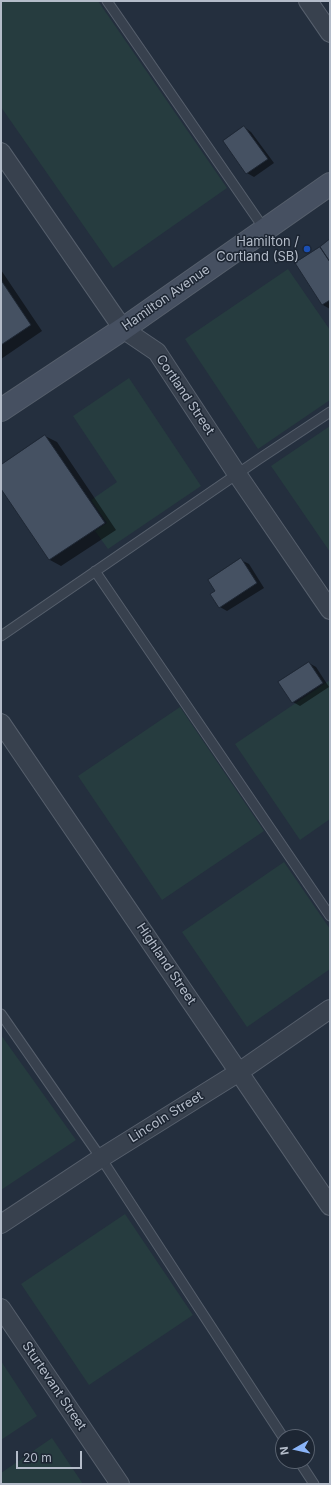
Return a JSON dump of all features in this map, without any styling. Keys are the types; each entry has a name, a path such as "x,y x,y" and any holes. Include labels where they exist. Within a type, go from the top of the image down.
{"main road":[{"name":"Hamilton Avenue","path":"1,410 123,329 330,184"}],"street":[{"path":"308,1 330,34"},
{"name":"Cortland Street","path":"1,152 123,329 157,352 237,474 330,610"},
{"name":"Highland Street","path":"1,723 330,1206"},
{"name":"Lincoln Street","path":"1,1224 101,1158 239,1072 330,1008"},
{"name":"Sturtevant Street","path":"1,1308 120,1484"}],"lane":[{"path":"107,1 264,230"},
{"path":"1,636 330,412"},
{"path":"95,571 330,916"},
{"path":"1,1014 101,1158 279,1429"},
{"path":"304,1469 314,1484"}],"green space":[{"path":"1,1 98,1 227,188 113,268 1,107"},
{"path":"288,269 330,330 330,400 258,449 185,339"},
{"path":"129,378 201,486 108,549 95,531 107,523 91,500 117,482 73,416"},
{"path":"330,426 330,552 271,466"},
{"path":"330,680 330,819 300,840 235,744"},
{"path":"180,707 264,831 162,900 78,776"},
{"path":"284,862 330,929 330,969 247,1027 182,932"},
{"path":"1,1035 76,1140 1,1190"},
{"path":"125,1214 193,1315 89,1385 21,1284"},
{"path":"1,1361 37,1416 1,1440"},
{"path":"52,1438 83,1484 1,1484 1,1473"}],"building":[{"path":"244,126 268,159 246,174 223,141"},
{"path":"330,239 330,262 320,247"},
{"path":"320,247 330,262 330,300 322,305 295,263"},
{"path":"1,280 31,325 1,345"},
{"path":"45,435 105,523 49,560 1,489 1,465"},
{"path":"241,558 257,583 219,608 210,594 215,591 208,580"},
{"path":"309,662 323,683 292,703 278,682"}],"place":[{"name":"Hamilton / Cortland (SB)","path":"307,249"}]}
